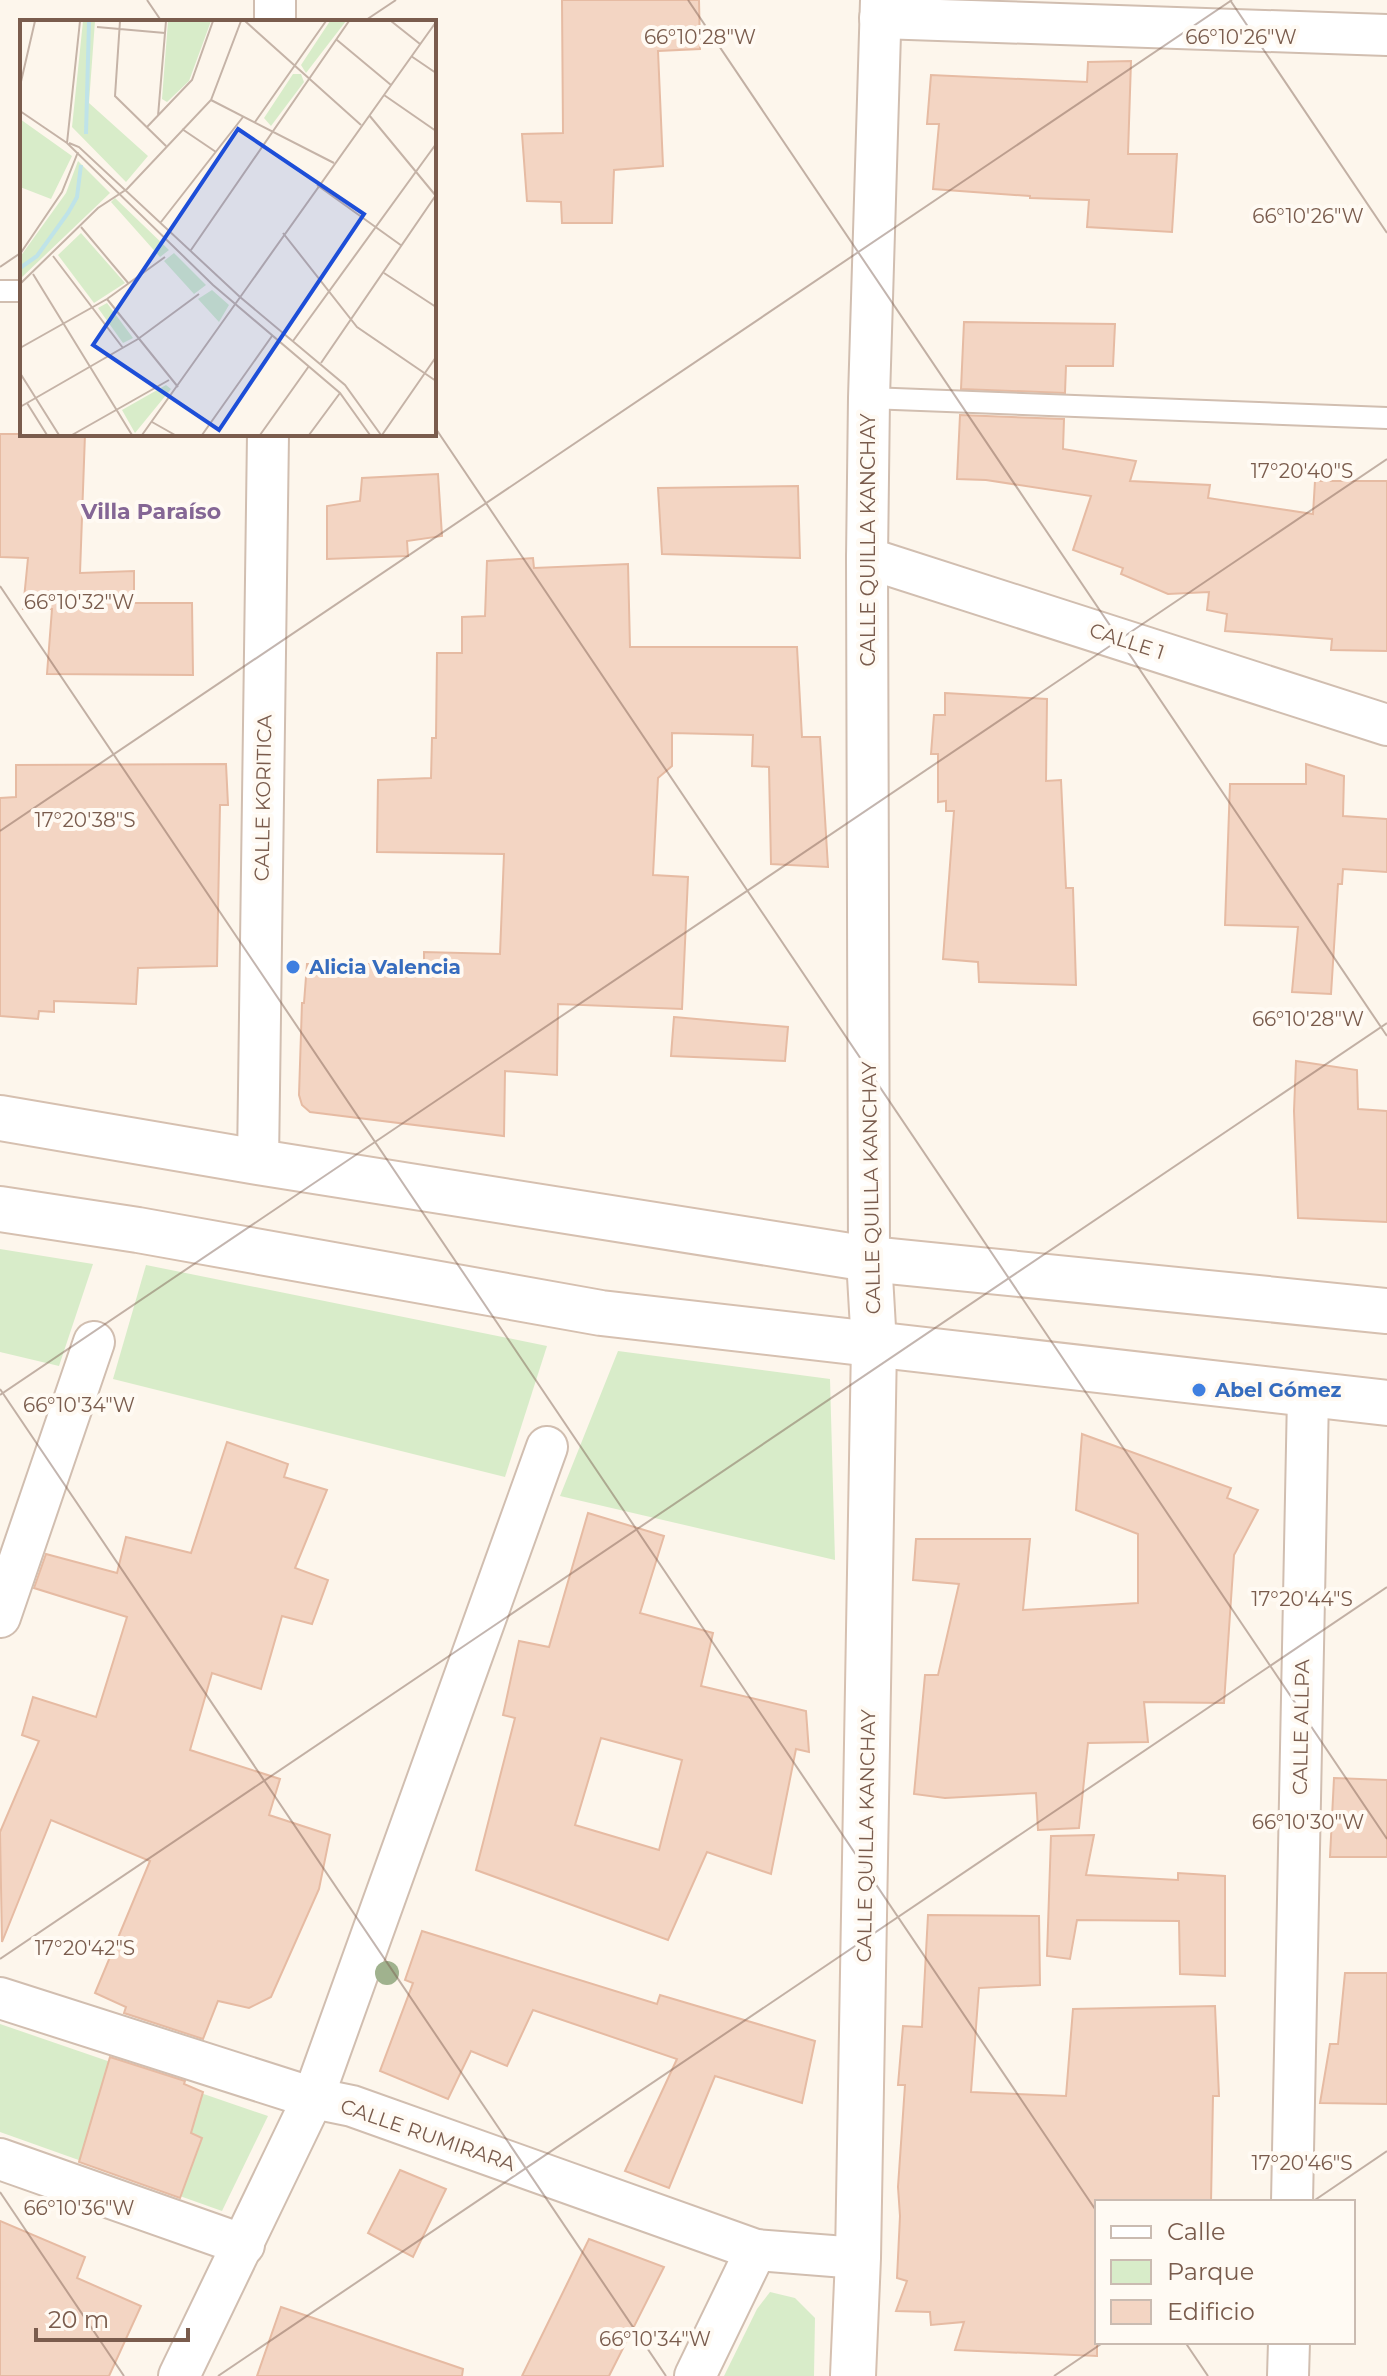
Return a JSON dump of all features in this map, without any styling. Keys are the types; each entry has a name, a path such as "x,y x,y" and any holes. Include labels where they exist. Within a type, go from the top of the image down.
{"main road":[{"path":"0,1118 869,1259 1387,1311"},
{"path":"0,1209 138,1230 601,1313 1387,1403"},
{"name":"CALLE QUILLA KANCHAY","path":"853,2376 858,2258 874,1345 869,1259"}],"street":[{"path":"881,9 1387,35"},
{"name":"CALLE QUILLA KANCHAY","path":"869,1259 867,558 881,9"},
{"name":"CALLE KORITICA","path":"258,1162 268,436"},
{"name":"CALLE 1","path":"867,558 1387,725"},
{"path":"0,1617 94,1342"},
{"name":"CALLE ALLPA","path":"1292,2200 1308,1396"},
{"path":"179,2376 313,2098 547,1447"},
{"name":"CALLE RUMIRARA","path":"0,1998 313,2098 352,2106 756,2250 858,2258"},
{"path":"0,2159 244,2245"},
{"path":"695,2376 756,2250"},
{"path":"1288,2376 1289,2344"}],"lane":[{"path":"869,398 1387,418"}],"green space":[{"path":"0,1249 93,1264 59,1366 0,1352"},
{"path":"146,1265 547,1346 505,1477 113,1379"},
{"path":"618,1351 830,1379 835,1560 560,1496"},
{"path":"0,2024 268,2116 222,2211 0,2132"},
{"path":"770,2292 795,2298 815,2318 814,2376 724,2376 757,2309"}],"building":[{"path":"562,0 699,0 700,49 658,51 663,166 614,170 612,223 562,223 561,202 527,201 522,134 563,133"},
{"path":"1131,61 1128,154 1177,154 1172,232 1087,227 1089,200 933,189 939,124 927,124 931,75 1087,82 1088,62"},
{"path":"964,322 1115,324 1113,366 1066,366 1065,393 961,389"},
{"path":"960,415 1064,419 1063,449 1136,461 1130,481 1210,485 1208,498 1313,514 1315,481 1387,481 1387,651 1331,650 1332,639 1225,631 1227,614 1207,610 1209,592 1168,594 1121,574 1123,568 1073,550 1091,496 986,480 957,479"},
{"path":"0,434 85,436 80,573 134,571 134,603 192,603 193,675 47,674 52,609 23,609 28,558 0,557"},
{"path":"438,474 442,536 407,541 408,556 327,559 327,506 360,501 362,478"},
{"path":"798,486 800,558 662,554 658,488"},
{"path":"533,558 534,568 628,564 630,647 797,647 802,737 820,737 828,867 771,864 769,767 752,766 753,735 672,733 672,766 658,778 653,875 688,877 682,1009 558,1004 557,1075 505,1071 504,1136 310,1112 302,1105 299,1095 302,1003 307,964 424,964 424,952 500,954 504,854 377,852 378,780 431,778 432,738 436,738 437,653 462,653 462,617 485,616 487,561"},
{"path":"945,693 1047,699 1046,781 1061,780 1066,888 1073,888 1076,985 979,982 978,962 943,959 954,811 946,811 946,801 938,802 938,754 931,754 934,715 945,715"},
{"path":"226,764 228,805 220,805 217,966 138,968 136,1004 54,1001 54,1012 39,1011 38,1019 0,1016 0,798 16,797 16,765"},
{"path":"1306,764 1344,776 1343,816 1387,819 1387,872 1343,869 1342,884 1338,884 1331,994 1292,992 1298,927 1225,925 1230,784 1306,784"},
{"path":"674,1017 788,1027 785,1061 671,1056"},
{"path":"1296,1061 1357,1070 1358,1109 1387,1111 1387,1222 1298,1218 1294,1111"},
{"path":"1082,1434 1231,1488 1227,1498 1258,1510 1234,1555 1224,1703 1144,1702 1148,1742 1088,1743 1079,1828 1038,1830 1036,1793 945,1798 914,1794 925,1675 938,1675 959,1584 913,1580 916,1539 1030,1539 1023,1610 1138,1603 1138,1534 1076,1510"},
{"path":"227,1442 288,1464 284,1477 327,1490 295,1568 328,1580 312,1624 282,1616 261,1689 212,1673 190,1750 280,1779 269,1815 330,1835 319,1889 271,1997 249,2008 218,2001 203,2039 124,2013 126,2007 95,1993 150,1861 51,1820 2,1942 0,1832 39,1741 22,1735 33,1697 96,1717 127,1617 34,1588 46,1554 117,1573 126,1537 191,1553"},
{"path":"588,1513 664,1536 640,1613 713,1633 701,1686 806,1711 809,1752 796,1749 771,1874 707,1852 668,1940 476,1870 515,1718 503,1715 519,1641 549,1647","holes":["601,1738 682,1760 659,1850 575,1825"]},
{"path":"1334,1778 1387,1780 1387,1857 1330,1857"},
{"path":"1094,1835 1086,1875 1178,1880 1178,1873 1225,1876 1225,1976 1180,1974 1179,1921 1077,1920 1070,1959 1047,1956 1051,1836"},
{"path":"928,1915 1039,1916 1040,1985 979,1988 971,2092 1066,2096 1073,2009 1215,2006 1219,2096 1213,2096 1211,2200 1095,2200 1097,2356 955,2350 964,2322 931,2325 930,2312 896,2311 907,2281 897,2278 898,2187 905,2085 898,2085 903,2026 922,2027"},
{"path":"422,1931 657,2004 660,1995 815,2041 802,2103 715,2076 669,2188 625,2171 677,2059 533,2010 507,2066 471,2051 448,2099 380,2071 413,1983 405,1980"},
{"path":"1345,1973 1387,1973 1387,2104 1320,2103 1330,2044 1338,2044"},
{"path":"110,2057 185,2081 184,2084 203,2092 191,2133 202,2138 180,2198 79,2162"},
{"path":"400,2170 446,2189 413,2257 368,2233"},
{"path":"0,2221 85,2257 77,2278 141,2306 109,2376 0,2376"},
{"path":"589,2239 664,2267 609,2376 522,2376"},
{"path":"281,2307 463,2369 462,2376 257,2376"}],"place":[{"name":"Alicia Valencia","path":"293,967"},
{"name":"Abel Gómez","path":"1199,1390"}],"district":[{"name":"Villa Paraíso","path":"151,511"}]}
